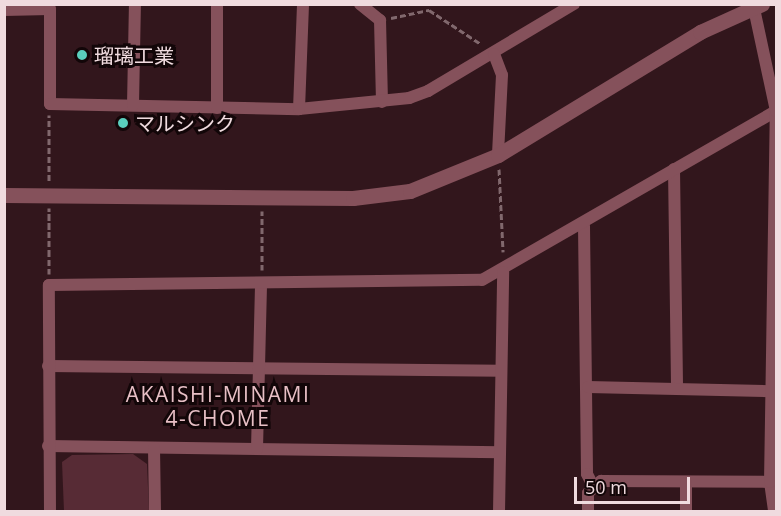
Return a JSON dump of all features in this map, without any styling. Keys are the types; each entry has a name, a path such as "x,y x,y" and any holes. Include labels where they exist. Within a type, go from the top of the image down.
{"street":[{"path":"133,105 135,4"},
{"path":"217,4 217,108"},
{"path":"299,109 303,4"},
{"path":"360,4 380,20 382,102"},
{"path":"4,10 50,9 50,104 299,109 382,102 428,91 494,54 574,4"},
{"path":"4,195 353,198 410,191 498,155 700,32 756,5 776,111 770,391 770,482 774,512"},
{"path":"494,54 502,75 498,155"},
{"path":"50,512 49,285 425,284 482,280 503,272 584,226 674,169 776,111"},
{"path":"674,169 677,389"},
{"path":"584,226 588,387 587,474 592,484 588,512"},
{"path":"499,512 503,272"},
{"path":"257,449 261,285"},
{"path":"48,366 501,371"},
{"path":"588,387 770,391"},
{"path":"48,446 500,452"},
{"path":"154,447 155,512"},
{"path":"592,484 770,482"},
{"path":"686,483 686,512"}],"path":[{"path":"380,20 429,10 494,54"},
{"path":"498,155 503,272"},
{"path":"261,285 263,197"}],"shaded area":[{"path":"133,454 147,464 149,511 64,511 62,462 72,455"}],"place":[{"name":"瑠璃工業","path":"82,55"},
{"name":"マルシンク","path":"123,123"}],"district":[{"name":"AKAISHI-MINAMI 4-CHOME","path":"218,406"}]}
